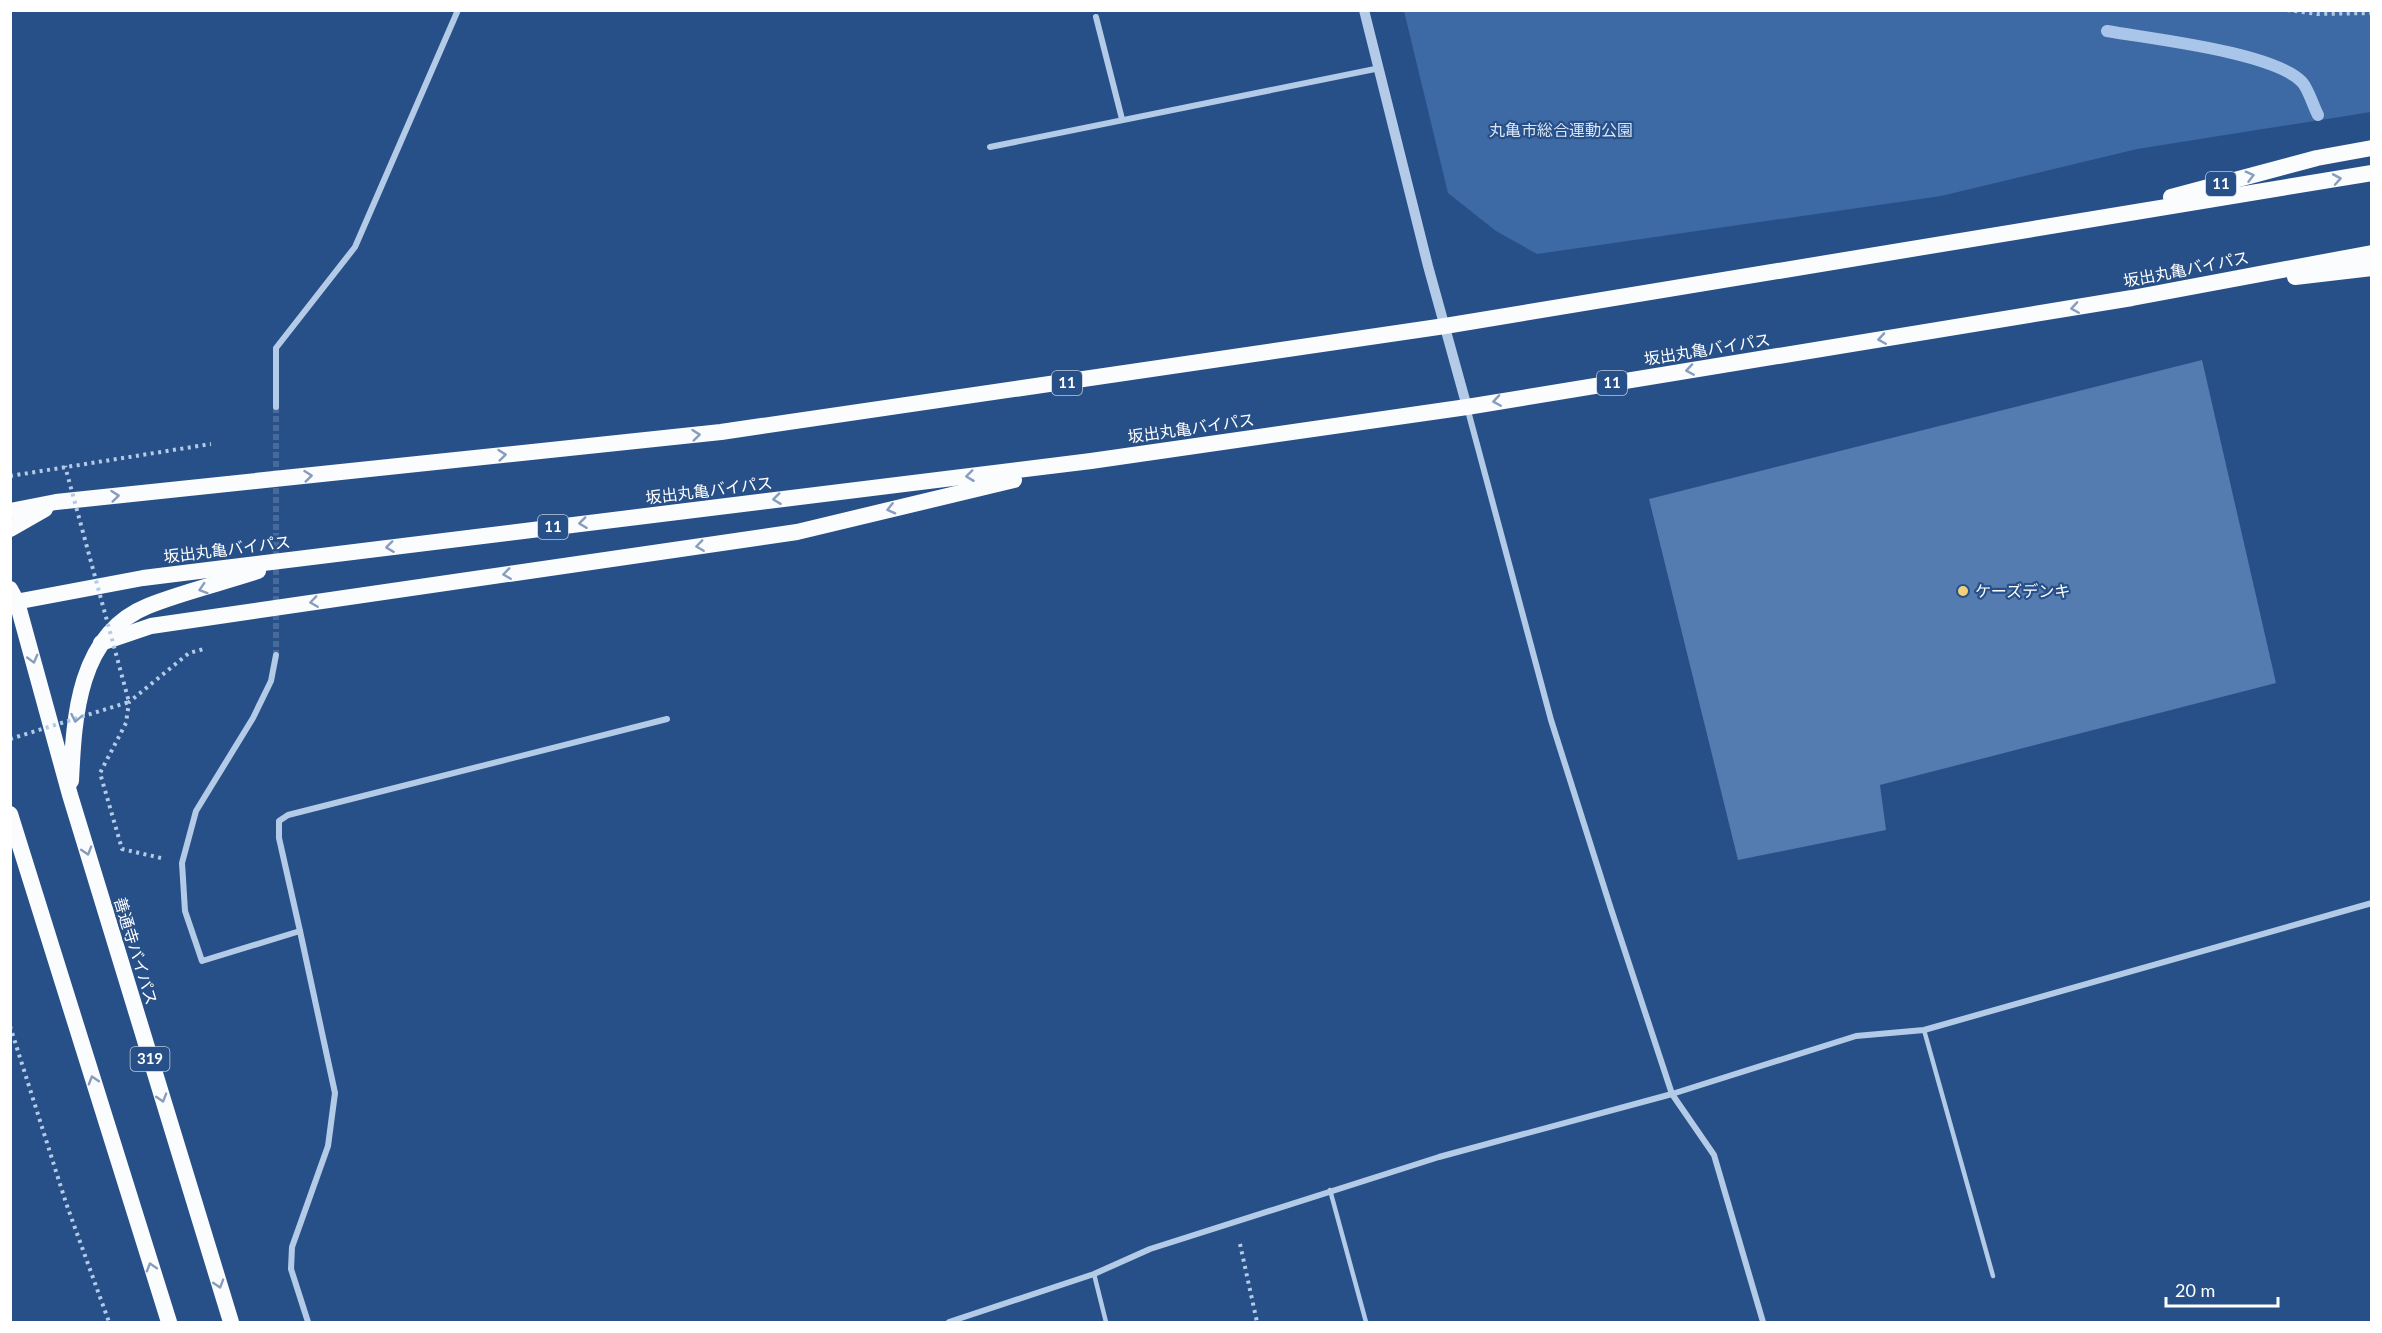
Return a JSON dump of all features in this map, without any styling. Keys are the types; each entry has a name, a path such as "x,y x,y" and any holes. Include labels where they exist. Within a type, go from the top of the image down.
{"highway":[{"name":"11","path":"2072,223 2317,158 2372,148"},
{"name":"11","path":"10,511 56,502 721,432 1445,326 2372,173"},
{"name":"坂出丸亀バイパス","path":"13,598 299,558 1091,461 1467,407 2132,298 2372,253"},
{"path":"2132,298 2372,268"},
{"path":"102,643 151,626 797,532 1091,461"},
{"path":"10,529 56,502"},
{"path":"70,795 74,729 85,674 102,643 119,624 146,607 299,558"},
{"name":"善通寺バイパス","path":"13,598 70,795 231,1323"},
{"path":"10,814 169,1323"}],"street":[{"path":"276,407 276,348 355,248 458,10"},
{"path":"1364,10 1445,326 1551,720 1672,1094 1714,1155 1763,1323"},
{"path":"1096,17 1122,119"},
{"path":"990,147 1380,68"},
{"path":"276,655 271,681 253,718 196,811 182,863 184,911 202,961 300,931"},
{"path":"308,1323 291,1269 292,1247 328,1146 335,1093 279,838 279,821 288,815 667,719"},
{"path":"949,1323 1094,1274 1150,1249 1439,1156 1672,1094 1856,1036 1924,1030 2372,903"}],"lane":[{"path":"1924,1030 1994,1276"},
{"path":"1330,1190 1366,1323"},
{"path":"1094,1274 1106,1323"}],"path":[{"path":"2287,10 2317,14 2372,13"},
{"path":"10,476 211,444"},
{"path":"65,466 129,702 126,723 103,767"},
{"path":"10,739 129,702 189,653 196,651"},
{"path":"102,779 122,849 182,863"},
{"path":"10,1026 66,1203 109,1323"},
{"path":"1235,1222 1257,1323"}],"green space":[{"name":"丸亀市総合運動公園","path":"1404,11 2371,11 2371,112 2137,149 1941,196 1537,254 1496,231 1448,193"}],"building":[{"name":"ケーズデンキ","path":"2202,360 2276,683 1880,785 1886,830 1738,860 1649,499"}],"waterway":[{"path":"2107,31 2210,48 2265,62 2302,82 2318,115"}],"tunnel":[{"path":"276,407 276,655"}],"place":[{"name":"ケーズデンキ","path":"1963,591"}]}
